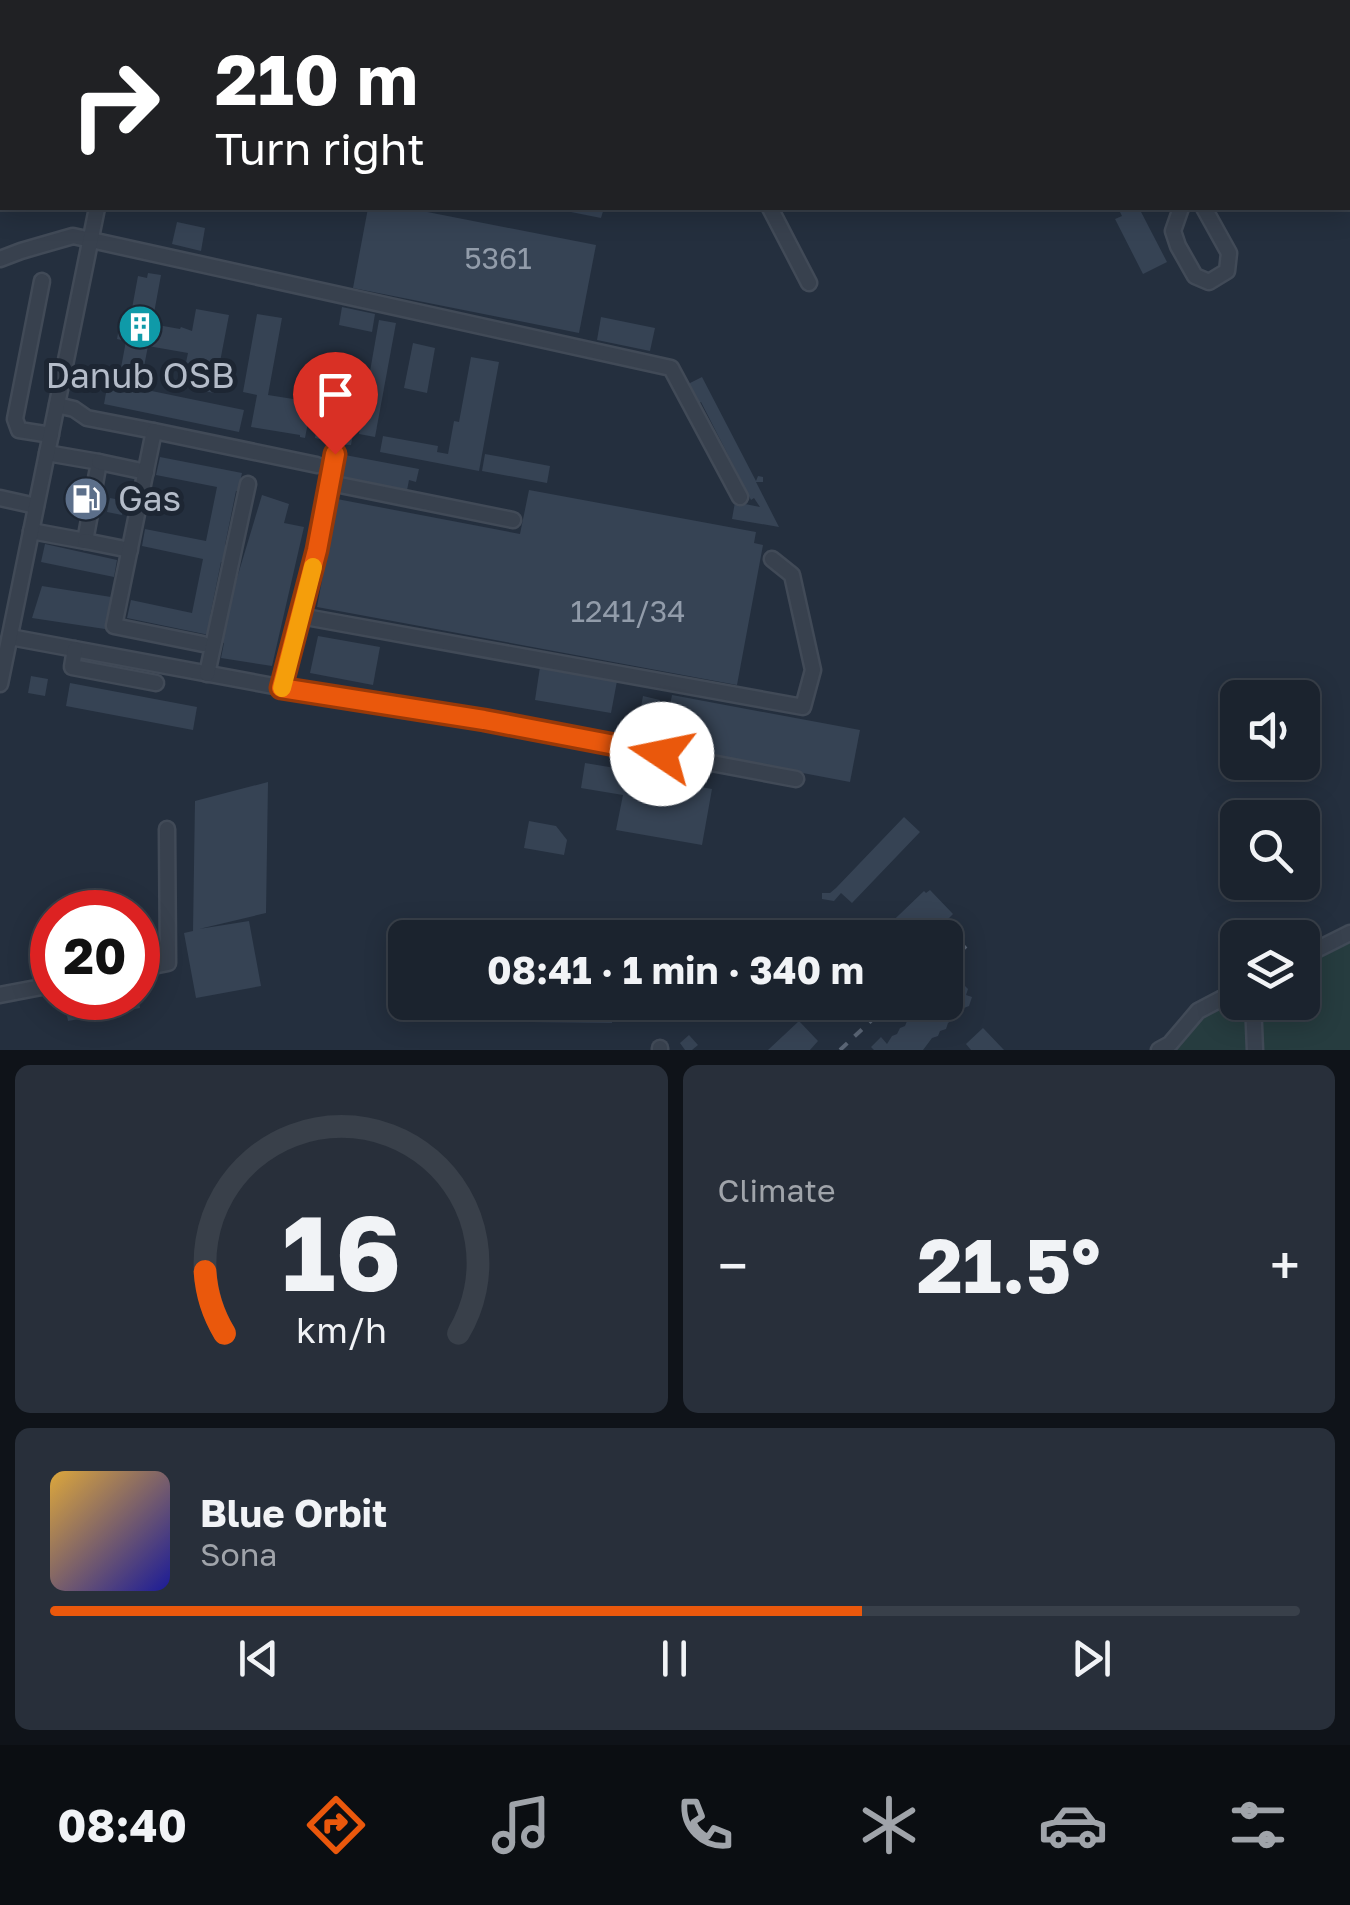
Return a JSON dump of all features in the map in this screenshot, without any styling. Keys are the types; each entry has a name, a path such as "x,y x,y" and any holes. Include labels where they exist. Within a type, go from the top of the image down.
{"street":[{"path":"0,684 97,210"},
{"path":"771,210 809,282"},
{"path":"1180,210 1173,230 1178,246 1194,276 1209,282 1227,271 1228,253 1205,210"},
{"path":"0,259 74,236 671,368 740,497"},
{"path":"42,281 15,418 19,430 51,435"},
{"path":"57,405 74,408 87,418 317,465"},
{"path":"154,431 114,626 203,644"},
{"path":"47,453 146,472"},
{"path":"281,688 317,550 335,454"},
{"path":"85,541 99,462"},
{"path":"206,674 248,484"},
{"path":"330,484 513,520"},
{"path":"0,498 36,506"},
{"path":"31,531 130,550"},
{"path":"300,616 804,707 813,670 809,651 792,574 772,558"},
{"path":"10,637 796,779"},
{"path":"75,649 72,667 156,683"},
{"path":"160,964 168,963 168,829"},
{"path":"1320,948 1350,933"},
{"path":"0,995 30,989"},
{"path":"1158,1050 1170,1044 1198,1011 1220,999"},
{"path":"1253,1020 1254,1050"}],"green space":[{"path":"1350,936 1350,1050 1172,1050 1220,1001 1220,1020 1320,1020 1320,951"}],"building":[{"path":"368,210 417,210 596,245 579,333 353,288"},
{"path":"561,210 603,210 601,218"},
{"path":"1119,210 1140,210 1167,262 1143,274 1115,219 1122,216"},
{"path":"177,222 205,228 201,251 172,244"},
{"path":"148,273 161,275 152,324 192,331 196,309 229,315 214,393 181,386 188,353 148,346 142,377 136,379 120,373 126,341 117,339 119,328 128,330 138,276 147,278"},
{"path":"342,307 375,314 372,332 339,325"},
{"path":"257,314 282,318 268,395 312,402 305,438 251,427 257,395 243,392"},
{"path":"601,317 655,328 650,351 597,340"},
{"path":"379,320 396,323 375,437 359,434"},
{"path":"413,343 435,348 427,393 404,388"},
{"path":"471,357 499,362 479,471 380,452 383,436 438,446 437,452 448,454 454,421 459,422"},
{"path":"702,377 756,481 758,476 763,477 763,482 756,482 779,527 732,519 735,502 760,507 754,498 751,500 688,384"},
{"path":"108,382 244,410 239,432 104,404"},
{"path":"321,406 343,410 342,421 355,423 351,445 315,438"},
{"path":"485,454 550,466 547,483 482,471"},
{"path":"345,455 419,469 416,482 409,480 407,490 341,477"},
{"path":"160,457 242,473 209,635 127,618 131,600 192,613 203,559 142,546 145,529 206,541 217,487 156,475"},
{"path":"529,490 756,532 754,543 763,545 737,685 317,607 337,499 520,534"},
{"path":"153,491 171,494 168,512 149,509"},
{"path":"78,492 106,498 103,511 75,505"},
{"path":"262,495 289,504 284,523 304,527 272,666 221,658 224,643 218,641"},
{"path":"110,498 125,501 122,515 107,512"},
{"path":"45,544 117,560 114,577 41,562"},
{"path":"42,586 111,597 105,629 32,618"},
{"path":"318,636 380,647 373,685 310,673"},
{"path":"540,667 617,681 611,713 535,700"},
{"path":"31,676 48,679 45,696 28,693"},
{"path":"70,683 197,707 193,730 66,706"},
{"path":"672,695 860,730 850,782 662,746"},
{"path":"643,696 660,700 656,722 639,718"},
{"path":"585,763 712,789 702,845 616,830 623,795 581,788"},
{"path":"268,782 266,913 199,929 249,921 261,986 196,998 184,933 193,931 195,801"},
{"path":"904,817 920,832 852,903 841,893 834,901 822,899 822,893 836,888"},
{"path":"529,821 556,826 567,840 564,855 524,848"},
{"path":"930,890 953,914 947,920 894,920 924,891"},
{"path":"964,985 968,989 966,995 972,997 964,1008"},
{"path":"454,1020 612,1020 612,1023"},
{"path":"952,1020 923,1050 871,1047 881,1037 887,1044 907,1021"},
{"path":"799,1021 818,1041 810,1050 768,1050"},
{"path":"983,1028 1004,1050 971,1050 966,1044"},
{"path":"689,1035 698,1045 685,1050 680,1043"}],"railway":[{"path":"963,949 966,946"},
{"path":"840,1050 872,1020"}],"slow traffic":[{"path":"282,688 313,567"}],"place":[{"name":"Danub OSB","path":"140,327"},
{"name":"Gas","path":"86,499"}],"route":[{"path":"335,454 317,550 281,688 484,720 662,754"}]}
